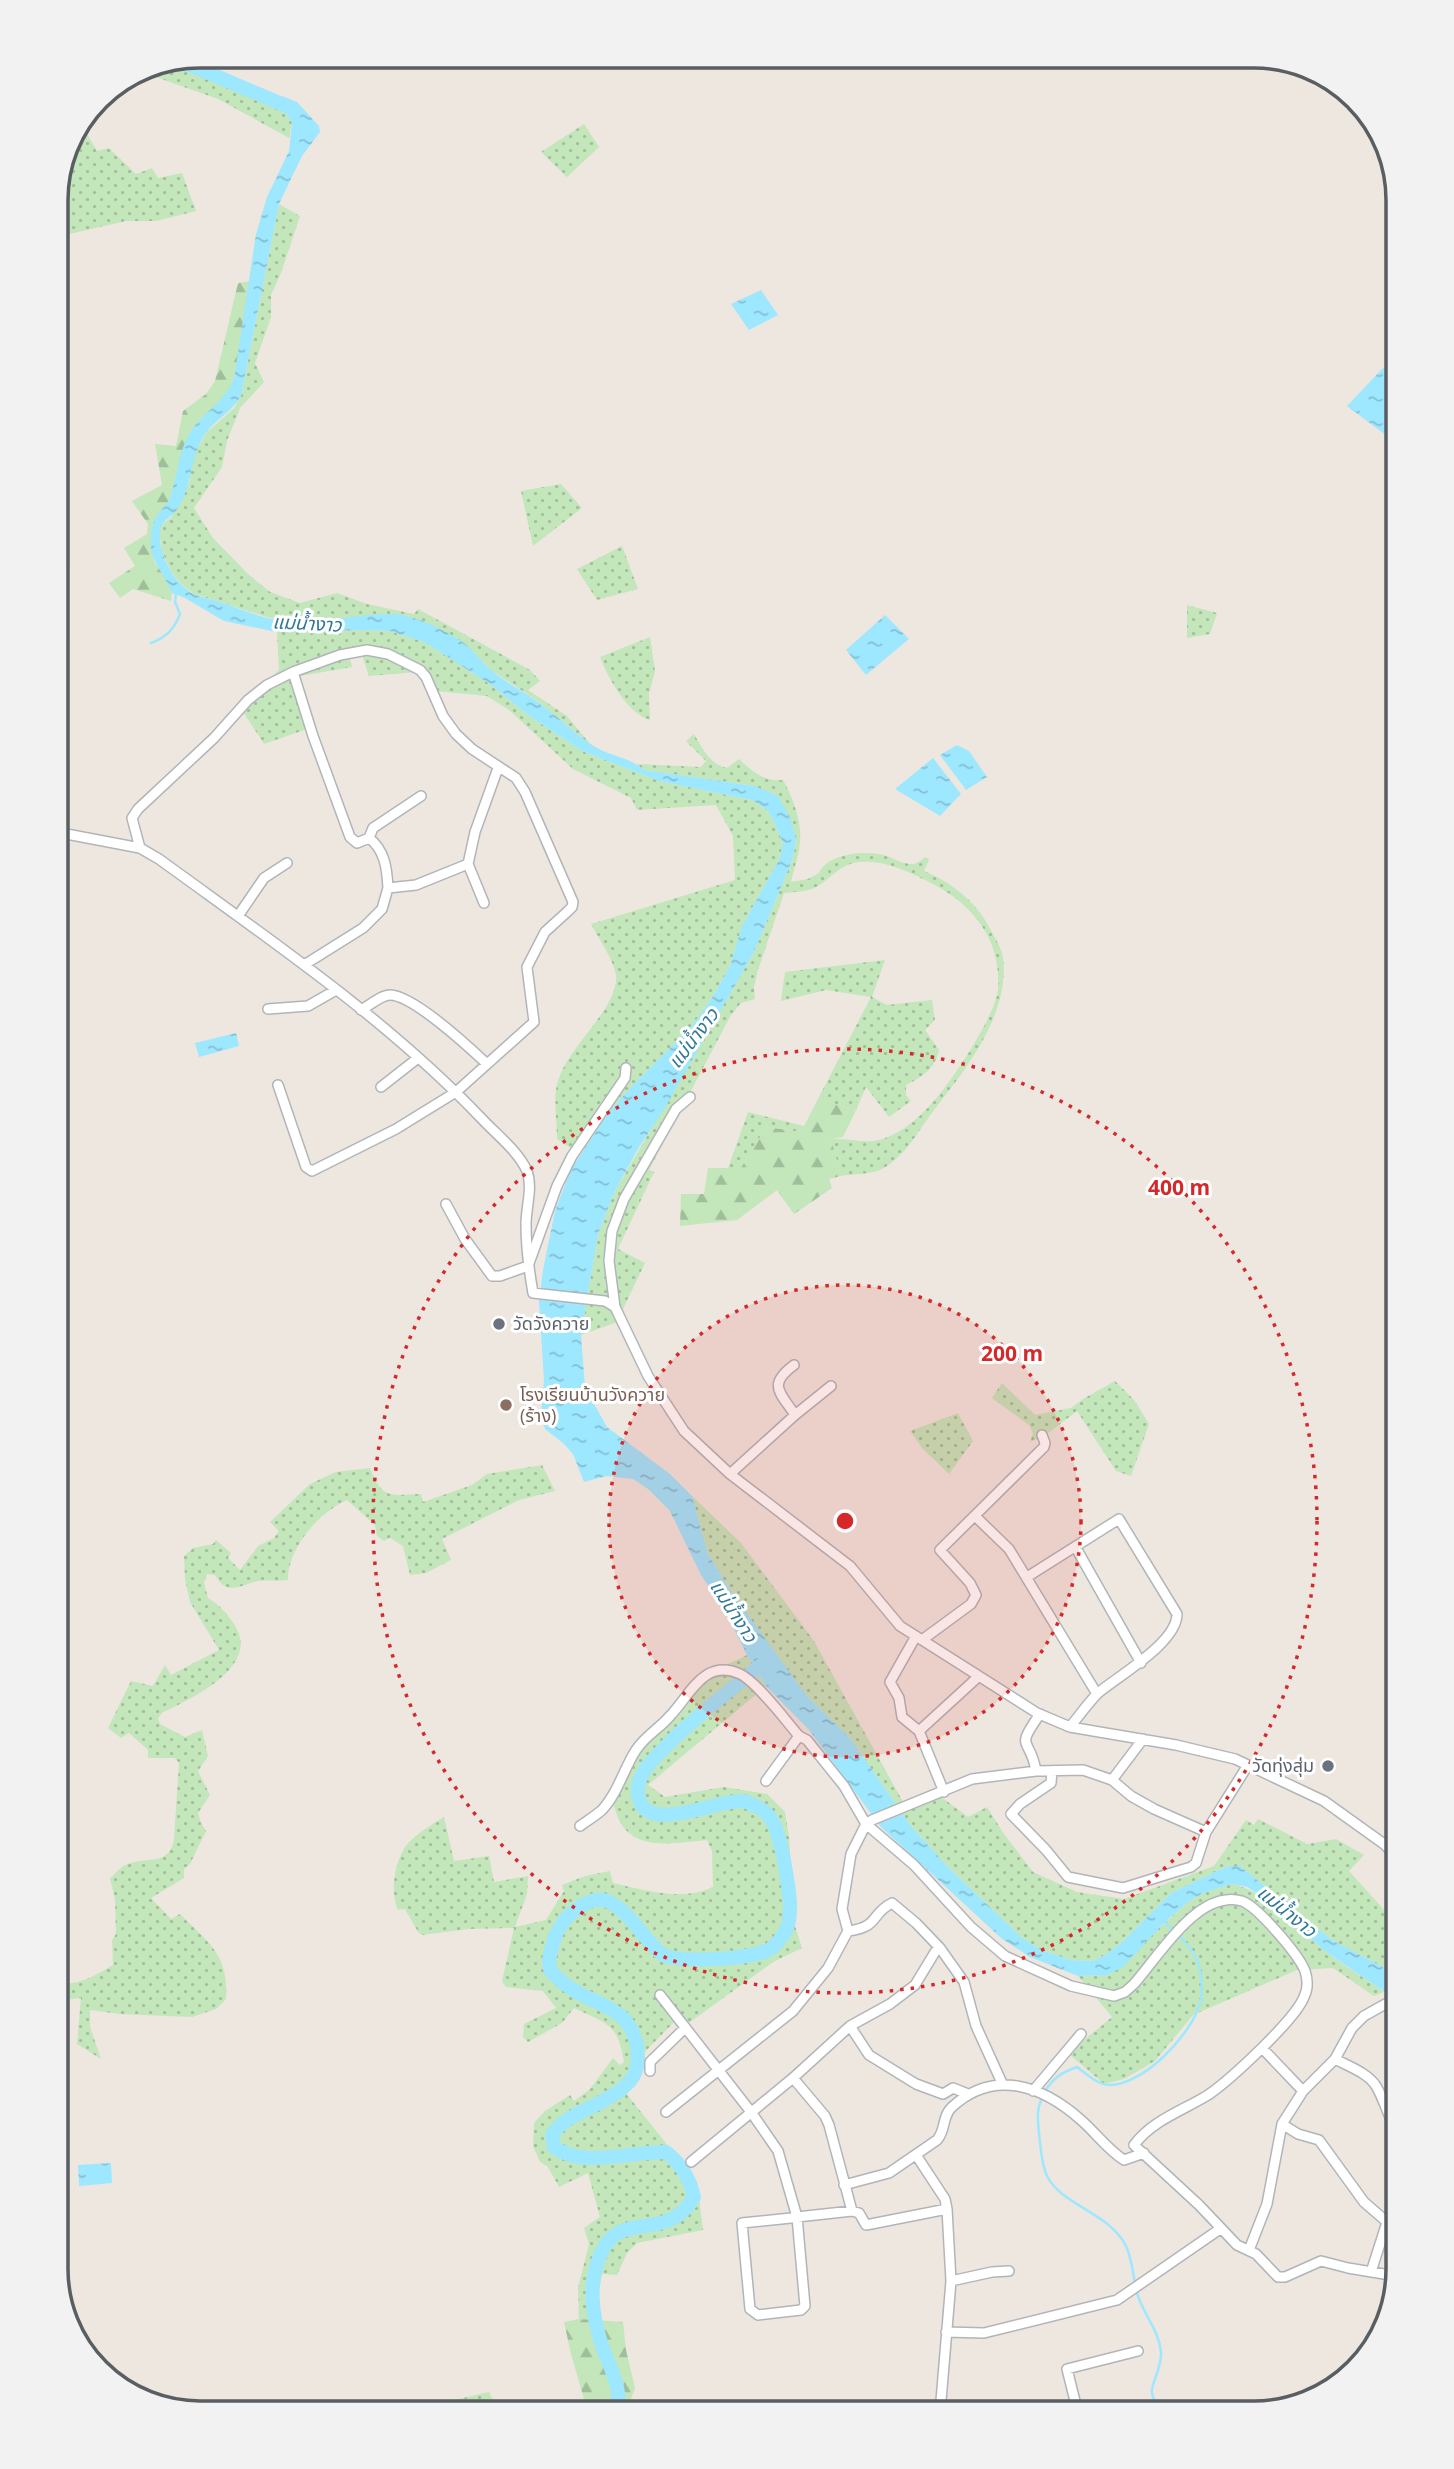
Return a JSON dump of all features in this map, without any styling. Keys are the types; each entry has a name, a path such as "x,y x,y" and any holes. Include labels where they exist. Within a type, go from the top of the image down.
{"street":[{"path":"141,848 132,818 138,809 214,738 248,700 267,685 293,672 340,655 367,650 388,654 413,665 426,677 443,716 456,734 498,768 509,771 525,792 573,902 572,907 545,932 527,967 534,1022 456,1092 396,1129 312,1171 306,1167 278,1085"},
{"path":"293,672 313,736 351,837 357,843 369,838 373,828 421,796"},
{"path":"484,903 468,864 475,832 498,768"},
{"path":"69,834 141,848 159,859 304,965 418,1058 456,1092 520,1160 528,1174 526,1221 528,1266 533,1293 605,1301 615,1307"},
{"path":"304,965 363,928 382,909 388,888 387,865 379,849 369,838"},
{"path":"238,916 264,878 287,863"},
{"path":"388,888 416,885 468,864"},
{"path":"268,1009 308,1006 336,990"},
{"path":"361,1010 391,995 399,998 446,1027 487,1064"},
{"path":"381,1087 418,1058"},
{"path":"446,1204 465,1239 492,1276 500,1276 528,1266 562,1176 607,1101 625,1078 625,1068"},
{"path":"690,1097 671,1117 619,1211 608,1251 615,1307 648,1376 684,1431 730,1474 850,1566 900,1626 1040,1714 1070,1727 1143,1739 1234,1759 1324,1801 1384,1844"},
{"path":"794,1366 782,1374 777,1383 795,1415"},
{"path":"730,1474 831,1386"},
{"path":"943,1792 919,1731 902,1717 899,1699 890,1682 919,1638 971,1604 976,1595 970,1583 940,1550 1044,1447 1042,1434"},
{"path":"976,1517 1009,1549 1097,1694"},
{"path":"1027,1577 1119,1519 1177,1614 1177,1620 1170,1632 1141,1663 1097,1694 1070,1727"},
{"path":"1076,1548 1141,1663"},
{"path":"580,1826 603,1809 624,1775 634,1752 649,1733 670,1717 701,1678 719,1669 738,1673 749,1679 799,1736 807,1740 869,1822 914,1865 971,1927 1004,1956 1063,1983 1114,1996 1125,1992 1191,1916 1208,1905 1225,1899 1243,1902 1271,1926 1299,1958 1306,1973 1305,1996 1262,2048 1210,2093 1155,2123 1134,2145 1199,2205 1237,2245 1256,2254 1278,2277 1285,2277 1321,2261 1386,2274"},
{"path":"919,1731 978,1677"},
{"path":"1036,1771 1024,1741 1025,1735 1040,1714"},
{"path":"766,1781 799,1736"},
{"path":"1112,1780 1143,1739"},
{"path":"1052,1771 1051,1783 1020,1804 1012,1814 1068,1877 1123,1888 1191,1867 1196,1863 1206,1832 1248,1765"},
{"path":"666,2112 793,2011 828,1968 848,1931 842,1909 851,1854 869,1822 972,1779 1036,1771 1083,1770 1112,1780 1131,1796 1154,1809 1206,1832"},
{"path":"848,1931 865,1929 892,1903 916,1923 940,1948 964,1982 976,2025 1002,2083"},
{"path":"691,2162 793,2078 850,2026 890,2004 915,1985 940,1948"},
{"path":"660,1995 778,2151 797,2217 803,2266 804,2308 758,2315 750,2309 742,2223 797,2217 852,2211 859,2213 866,2225 947,2209"},
{"path":"1249,2250 1267,2204 1282,2124 1303,2091 1335,2059 1352,2028 1364,2016 1386,2003"},
{"path":"850,2026 869,2055 916,2084 943,2094 953,2088 968,2094"},
{"path":"650,2071 650,2062 685,2028"},
{"path":"1036,2092 1081,2034"},
{"path":"1262,2048 1303,2091"},
{"path":"1335,2059 1367,2076 1376,2085 1386,2109"},
{"path":"793,2078 825,2116 852,2211"},
{"path":"844,2185 889,2174 937,2140 942,2134 950,2108 980,2088 1002,2083 1057,2101 1124,2160 1144,2153"},
{"path":"1282,2124 1298,2134 1319,2140 1364,2202 1386,2221"},
{"path":"916,2155 945,2199 947,2209 951,2281 941,2401"},
{"path":"1371,2272 1386,2225"},
{"path":"946,2332 984,2333 1117,2300 1220,2229"},
{"path":"951,2281 1009,2271"},
{"path":"1075,2401 1067,2369 1138,2351"}],"green space":[{"path":"185,70 284,111 292,122 289,138 218,99 154,76"},
{"path":"584,124 599,147 567,177 541,152"},
{"path":"86,133 97,151 109,148 136,174 152,168 158,178 182,173 196,211 156,221 126,221 69,234 69,183 78,150"},
{"path":"279,204 300,216 271,295 271,317 255,363 264,382 240,408 227,441 222,467 194,508 213,538 270,592 300,603 337,593 367,604 414,614 418,609 530,670 540,681 528,690 567,716 591,745 535,699 492,671 466,645 407,616 384,614 294,623 194,594 181,584 170,570 162,551 159,531 171,517 189,483 194,454 206,433 234,408 241,396"},
{"path":"251,281 234,379 217,405 200,419 168,504 156,517 152,531 151,548 155,563 166,577 172,593 171,601 133,589 120,598 109,583 135,566 124,548 147,534 148,524 132,501 162,485 155,444 176,446 183,411 206,394 215,381 238,283"},
{"path":"561,484 582,508 533,546 521,491"},
{"path":"622,546 638,589 597,600 577,569"},
{"path":"1187,605 1217,613 1210,634 1187,638"},
{"path":"390,631 424,642 490,684 528,715 582,751 659,781 752,800 766,809 774,821 783,843 780,858 742,926 730,966 712,998 691,1027 609,1112 580,1154 557,1139 556,1090 567,1062 605,1008 616,982 611,961 591,924 735,880 733,836 716,805 637,810 631,798 573,769 509,710 487,696 426,690 418,672 369,676 362,655 350,658 352,667 300,676 313,727 264,744 240,707 279,670 277,632"},
{"path":"650,637 655,671 649,694 650,720 633,710 626,702 613,684 600,657"},
{"path":"694,734 707,755 721,766 727,768 739,759 764,778 783,780 794,805 800,832 799,850 791,882 808,879 836,858 854,854 871,853 910,864 925,857 929,860 924,871 954,887 971,902 985,919 998,944 1003,958 1000,1000 993,1020 972,1059 905,1150 878,1171 841,1176 831,1139 873,1141 900,1131 928,1107 957,1071 979,1036 996,1000 998,971 995,954 980,924 957,900 927,881 887,864 854,863 812,889 784,893 758,970 754,987 755,999 741,1003 731,1015 649,1170 654,1172 618,1249 645,1263 623,1309 626,1319 581,1335 598,1234 614,1193 754,952 793,858 796,839 755,786 644,770 637,764 701,767 706,761 686,741"},
{"path":"885,960 872,997 887,1005 932,1000 935,1020 925,1030 939,1050 927,1072 906,1085 906,1095 911,1101 889,1117 866,1087 856,1110 818,1099 871,997 826,990 781,1001 785,972"},
{"path":"818,1099 856,1110 843,1137 831,1139 841,1176 829,1179 832,1188 794,1214 777,1190 737,1220 680,1226 681,1194 704,1194 708,1168 741,1168 766,1127 801,1132"},
{"path":"748,1112 804,1126 801,1132 766,1127 741,1168 728,1168"},
{"path":"1115,1381 1134,1400 1149,1424 1131,1476 1116,1471 1077,1411 1043,1437 1030,1442 1033,1433 1029,1425 992,1398 1002,1383 1035,1415 1071,1408"},
{"path":"958,1413 973,1441 949,1474 922,1448 910,1431"},
{"path":"542,1465 555,1491 519,1500 442,1539 451,1560 426,1573 410,1575 403,1546 390,1538 384,1541 377,1536 375,1525 347,1500 326,1513 307,1533 293,1556 288,1580 258,1581 232,1588 224,1585 215,1575 207,1574 204,1583 208,1598 216,1603 234,1624 240,1640 239,1654 219,1679 158,1718 160,1724 185,1737 202,1730 208,1756 198,1771 210,1795 198,1813 206,1831 190,1864 184,1869 184,1878 151,1898 171,1919 180,1914 215,1951 224,1971 226,1999 216,2009 192,2017 90,2010 90,2027 101,2059 77,2044 81,1998 68,2000 68,1983 79,1982 113,1965 115,1899 110,1878 125,1865 157,1859 168,1854 174,1839 179,1763 175,1758 148,1758 148,1750 129,1733 121,1738 108,1728 131,1681 153,1686 165,1665 171,1675 219,1650 190,1602 184,1556 193,1548 213,1544 216,1540 231,1553 228,1558 240,1570 258,1546 274,1538 279,1531 270,1522 310,1484 336,1472 370,1468 383,1491 395,1495 421,1494 423,1502 472,1485 487,1474"},
{"path":"692,1496 741,1543 814,1641 908,1811 940,1796 968,1817 987,1807 1033,1872 1077,1892 1124,1899 1214,1866 1246,1820 1254,1825 1258,1819 1307,1844 1336,1839 1364,1855 1349,1871 1386,1912 1386,1969 1332,1940 1240,1866 1229,1866 1171,1893 1122,1942 1093,1961 1071,1960 1041,1950 1021,1937 947,1866 911,1826 850,1738 807,1696 787,1671 708,1554"},
{"path":"747,1655 766,1686 648,1785 665,1797 724,1787 767,1794 785,1812 795,1926 802,1948 773,1962 686,2025 679,2017 631,2066 625,2092 697,2182 703,2230 637,2243 627,2253 617,2275 602,2274 598,2297 601,2320 579,2319 578,2288 589,2244 584,2228 600,2217 588,2173 559,2187 548,2167 540,2162 533,2146 534,2123 545,2111 570,2095 574,2101 590,2089 613,2058 620,2065 624,2062 622,2049 610,2027 574,2008 562,2023 528,2042 523,2037 524,2024 556,2008 543,1991 506,1987 502,1981 514,1928 468,1929 422,1935 405,1909 398,1910 394,1895 396,1870 408,1843 444,1817 454,1861 489,1856 494,1882 528,1876 527,1894 515,1927 546,1920 564,1891 562,1885 585,1876 610,1871 613,1883 663,1893 689,1894 713,1887 712,1851 707,1840 661,1843 639,1839 622,1825 607,1796 636,1743 666,1717 696,1679"},
{"path":"1232,1884 1245,1888 1270,1903 1325,1951 1384,1992 1374,1996 1333,1968 1297,1970 1193,2015 1155,2061 1124,2079 1104,2084 1068,2053 1112,2017 1078,1976 1107,1975 1189,1901 1206,1892"},
{"path":"579,2319 623,2322 635,2388 630,2400 584,2400 564,2322"},
{"path":"489,2392 493,2400 454,2400"}],"water":[{"path":"282,96 297,102 319,126 320,132 302,156 279,204 241,396 205,434 183,499 161,528 162,550 174,576 197,595 277,620 309,622 395,614 429,624 464,643 495,673 534,699 598,749 632,762 644,770 755,786 778,796 791,820 796,839 793,858 754,952 666,1106 638,1149 614,1193 598,1234 581,1335 585,1388 607,1427 670,1474 692,1496 708,1554 732,1593 807,1696 850,1738 911,1826 947,1866 1021,1937 1041,1950 1071,1960 1093,1961 1122,1942 1171,1893 1229,1866 1240,1866 1332,1940 1386,1969 1386,1993 1326,1952 1263,1897 1247,1887 1232,1884 1206,1892 1189,1901 1165,1922 1123,1967 1107,1975 1078,1976 1030,1957 1001,1938 881,1827 809,1730 766,1686 726,1613 701,1575 670,1511 648,1489 633,1479 607,1476 584,1482 573,1454 545,1429 541,1417 544,1380 539,1301 555,1211 571,1169 609,1112 691,1027 712,998 730,966 742,926 780,858 783,843 766,809 752,800 659,781 582,751 528,715 490,684 424,642 390,631 277,632 224,621 172,593 153,555 152,528 157,515 169,500 182,449 190,433 224,396 234,379 256,234 267,197 289,151 292,122 284,111 277,108"},
{"path":"761,290 778,315 749,330 731,304"},
{"path":"1383,368 1386,371 1386,435 1347,406"},
{"path":"885,615 909,639 866,675 846,650"},
{"path":"957,745 969,751 987,777 966,790 940,755"},
{"path":"933,758 961,794 940,816 895,789"},
{"path":"236,1033 239,1046 199,1057 195,1043"},
{"path":"111,2163 112,2183 79,2186 78,2165"}],"waterway":[{"name":"แม่น้ำงาว","path":"200,69 291,108 294,113"},
{"path":"151,643 166,635 178,619 180,614 175,602 176,593"},
{"path":"618,2400 617,2387 602,2346 594,2310 593,2287 597,2263 602,2251 621,2231 671,2219 683,2211 694,2197 684,2172 666,2152 593,2158 579,2157 554,2147 552,2135 561,2125 615,2094 631,2081 638,2057 633,2032 625,2021 616,2012 556,1977 551,1971 550,1955 556,1934 567,1917 583,1905 600,1900 610,1902 620,1909 654,1947 670,1957 716,1959 748,1955 770,1949 782,1936 789,1920 788,1885 777,1832 766,1813 742,1801 667,1815 653,1813 643,1807 638,1795 639,1782 645,1769 664,1748 766,1661"},
{"path":"1045,2092 1058,2076 1077,2067 1100,2083 1109,2085 1136,2077 1164,2056 1187,2029 1200,2003 1200,1970 1197,1960 1182,1938 1162,1920"},
{"path":"1042,2098 1038,2125 1042,2161 1047,2176 1063,2195 1109,2225 1126,2246 1137,2293 1160,2344 1161,2358 1152,2390 1155,2401"}],"place":[{"name":"วัดวังควาย","path":"499,1324"},
{"name":"โรงเรียนบ้านวังควาย (ร้าง)","path":"506,1405"},
{"name":"วัดทุ่งสุ่ม","path":"1328,1766"}]}
